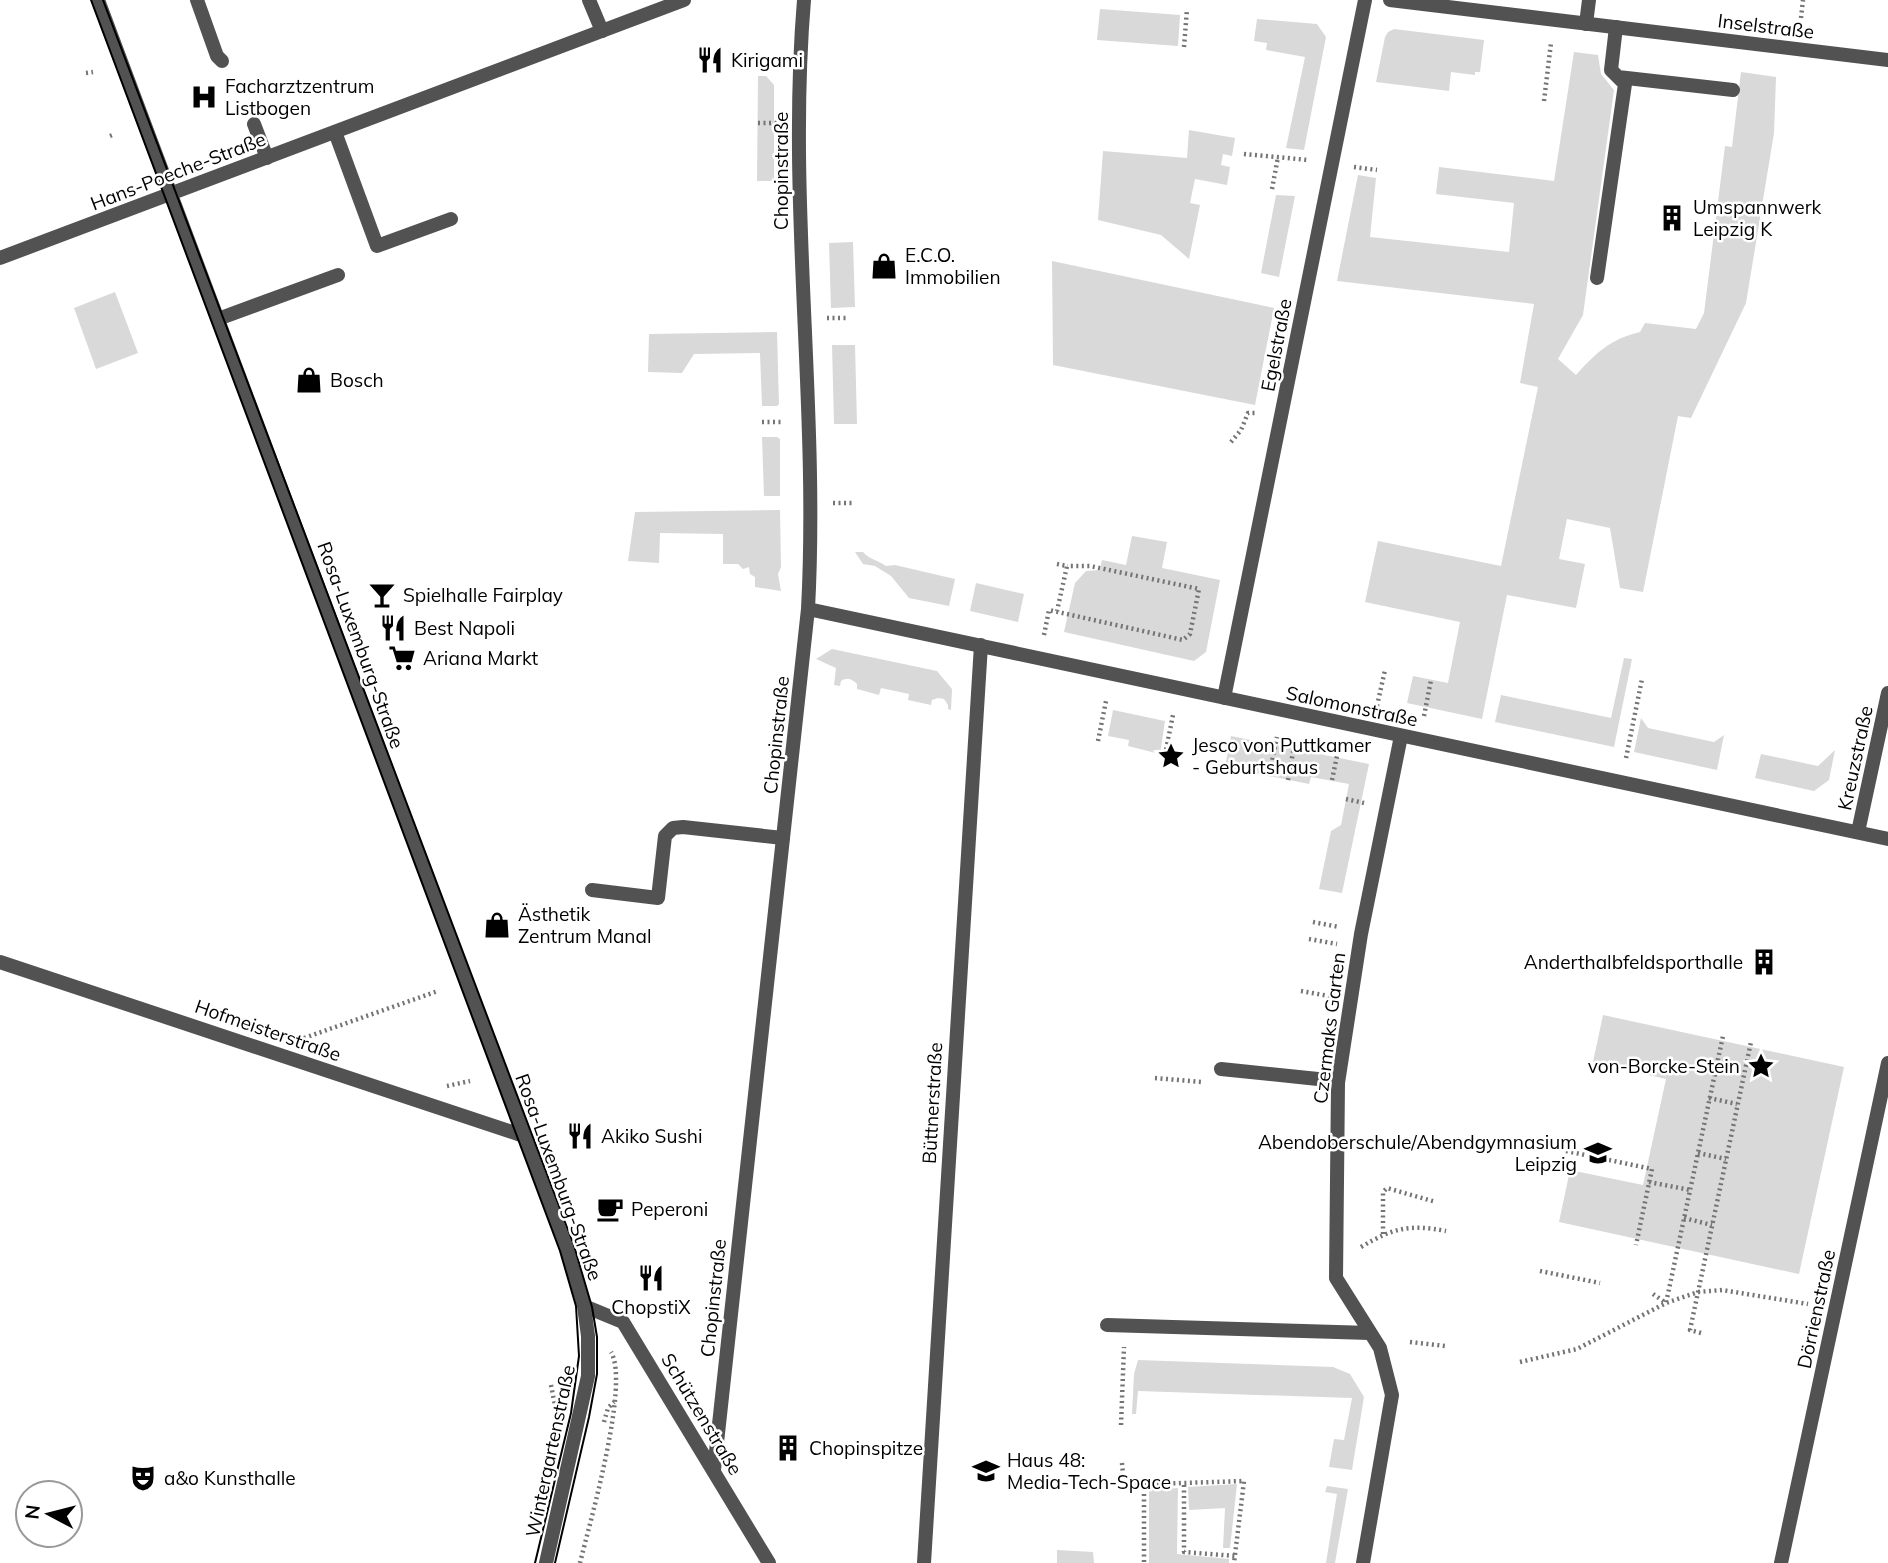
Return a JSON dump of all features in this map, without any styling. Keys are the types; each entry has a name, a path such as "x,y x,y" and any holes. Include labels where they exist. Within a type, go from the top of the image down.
{"street":[{"name":"Rosa-Luxemburg-Straße","path":"98,0 567,1250 584,1306"},
{"path":"197,0 217,56 222,61"},
{"path":"589,0 602,31"},
{"name":"Hans-Poeche-Straße","path":"0,258 684,0"},
{"name":"Chopinstraße","path":"714,1470 808,610 810,500 800,223 800,42 804,0"},
{"name":"Egelstraße","path":"1224,698 1365,0"},
{"name":"Inselstraße","path":"1390,0 1888,60"},
{"path":"1586,24 1589,0"},
{"path":"1597,278 1625,84 1611,70 1616,27"},
{"path":"1618,77 1732,90"},
{"path":"254,124 267,158"},
{"path":"335,132 377,246 451,219"},
{"path":"218,319 338,275"},
{"name":"Salomonstraße","path":"808,610 1888,839"},
{"name":"Büttnerstraße","path":"924,1563 981,645"},
{"name":"Kreuzstraße","path":"1858,832 1888,693"},
{"name":"Czermaks Garten","path":"1363,1563 1392,1395 1380,1348 1336,1278 1338,1083 1361,934 1401,736"},
{"path":"592,890 658,898 665,836 673,828 783,838"},
{"name":"Hofmeisterstraße","path":"0,962 524,1136"},
{"name":"Dörrienstraße","path":"1781,1563 1888,1063"},
{"path":"1221,1069 1338,1083"},
{"name":"Schützenstraße","path":"584,1306 623,1322 769,1563"},
{"name":"Wintergartenstraße","path":"545,1563 588,1376 588,1336 584,1306"},
{"path":"1107,1325 1370,1333"}],"path":[{"path":"1801,18 1803,0"},
{"path":"1184,47 1187,9"},
{"path":"1544,101 1551,43"},
{"path":"86,73 93,72"},
{"path":"758,123 774,123"},
{"path":"1244,154 1308,159"},
{"path":"1272,189 1278,157"},
{"path":"1354,167 1377,170"},
{"path":"827,318 847,318"},
{"path":"1231,442 1241,430 1248,413 1258,414"},
{"path":"762,422 784,422"},
{"path":"832,503 855,503"},
{"path":"1044,635 1049,610 1183,640 1190,634 1199,589 1090,566 1057,564"},
{"path":"1057,611 1067,566"},
{"path":"1377,706 1385,670"},
{"path":"1626,758 1643,679"},
{"path":"1424,716 1431,680"},
{"path":"1098,741 1106,701"},
{"path":"1166,755 1174,715"},
{"path":"1269,776 1277,737"},
{"path":"1287,780 1296,741"},
{"path":"1332,780 1338,751"},
{"path":"1346,799 1365,803"},
{"path":"1312,922 1340,927"},
{"path":"1309,939 1337,944"},
{"path":"267,1050 438,991"},
{"path":"1301,991 1329,996"},
{"path":"1666,1303 1723,1036"},
{"path":"1701,1333 1690,1330 1751,1042"},
{"path":"1155,1078 1210,1083 1221,1069"},
{"path":"1709,1098 1737,1104"},
{"path":"1566,1151 1653,1169 1636,1245"},
{"path":"1698,1153 1726,1159"},
{"path":"1649,1182 1690,1190"},
{"path":"1383,1234 1383,1192 1387,1188 1436,1202"},
{"path":"1684,1218 1712,1225"},
{"path":"1361,1247 1383,1234 1422,1226 1446,1231"},
{"path":"1540,1271 1600,1283"},
{"path":"1520,1362 1577,1349 1666,1303 1698,1292 1723,1290 1808,1304"},
{"path":"1653,1294 1666,1303"},
{"path":"1121,1425 1125,1325"},
{"path":"1410,1342 1445,1346"},
{"path":"551,1385 557,1419"},
{"path":"601,1430 608,1408 614,1401"},
{"path":"1122,1463 1124,1485 1244,1481 1234,1563"},
{"path":"1144,1483 1144,1563"},
{"path":"1184,1485 1184,1552 1235,1556"}],"shaded area":[{"path":"1100,9 1180,15 1178,46 1097,40"},
{"path":"1257,19 1317,24 1326,37 1304,150 1286,148 1305,57 1266,50 1267,43 1254,41"},
{"path":"1394,29 1484,40 1480,72 1475,72 1475,75 1451,72 1449,91 1376,82 1385,37"},
{"path":"1574,52 1598,55 1601,74 1614,90 1583,315 1558,359 1576,375 1604,348 1640,332 1645,323 1696,329 1704,313 1725,146 1732,147 1741,72 1776,77 1774,133 1746,303 1691,418 1678,416 1643,592 1620,588 1610,528 1567,519 1559,559 1585,564 1576,608 1507,595 1482,719 1407,703 1413,676 1448,683 1460,622 1365,602 1378,541 1501,566 1538,387 1520,383 1534,304 1337,281 1358,175 1376,178 1370,237 1509,252 1514,203 1436,194 1439,167 1554,181"},
{"path":"758,76 766,76 774,85 774,181 757,181"},
{"path":"1189,130 1235,138 1232,156 1223,154 1221,165 1230,167 1227,185 1195,179 1190,203 1200,205 1189,259 1161,235 1098,220 1103,151 1187,158"},
{"path":"1276,195 1295,196 1279,277 1261,273"},
{"path":"853,242 855,307 831,308 829,243"},
{"path":"1052,261 1274,308 1255,405 1053,365"},
{"path":"115,292 138,353 96,369 74,308"},
{"path":"777,332 777,406 762,406 760,353 694,354 682,373 648,372 649,334"},
{"path":"832,345 855,345 857,424 834,424"},
{"path":"762,437 780,439 780,496 764,496"},
{"path":"780,510 781,567 778,574 781,591 755,587 755,577 750,574 749,567 743,569 738,564 723,564 723,534 660,533 659,563 628,561 635,512"},
{"path":"1132,536 1167,542 1162,568 1220,580 1206,652 1194,661 1064,632 1075,583 1086,571 1100,570 1102,560 1126,565"},
{"path":"855,552 863,552 886,566 895,565 955,579 949,606 909,598 891,576 875,566 863,564"},
{"path":"976,583 1024,594 1018,622 970,611"},
{"path":"832,649 937,671 952,689 951,710 944,699 932,700 931,705 908,700 909,694 881,688 879,695 857,689 857,684 849,679 841,681 840,686 834,685 836,668 816,659"},
{"path":"1624,658 1632,659 1614,747 1495,722 1501,695 1611,718"},
{"path":"1113,710 1165,721 1160,754 1128,746 1129,740 1108,736"},
{"path":"1641,718 1648,728 1714,742 1724,735 1717,770 1634,752"},
{"path":"1231,736 1369,764 1342,893 1319,889 1331,831 1341,825 1349,784 1311,777 1309,784 1225,767"},
{"path":"1835,750 1829,780 1814,791 1755,778 1761,754 1818,766"},
{"path":"1603,1015 1844,1067 1799,1274 1559,1222 1570,1170 1643,1185 1666,1079 1593,1062"},
{"path":"1138,1360 1333,1367 1350,1374 1364,1397 1352,1470 1329,1467 1334,1439 1344,1440 1352,1398 1138,1391 1136,1414 1132,1414 1134,1374"},
{"path":"1237,1484 1230,1548 1223,1548 1225,1508 1189,1510 1188,1487"},
{"path":"1327,1486 1348,1489 1335,1563 1326,1563 1337,1494 1325,1492"},
{"path":"1178,1488 1177,1554 1229,1559 1229,1563 1149,1563 1149,1490"},
{"path":"1057,1550 1093,1552 1094,1563 1057,1563"}],"tram line":[{"path":"91,0 560,1251 576,1306 579,1356 571,1413 535,1563"},
{"path":"103,0 574,1246 592,1307 597,1337 597,1374 555,1563"}],"place":[{"name":"Kirigami","path":"710,60"},
{"name":"Facharztzentrum Listbogen","path":"204,97"},
{"name":"Umspannwerk Leipzig K","path":"1672,218"},
{"name":"E.C.O. Immobilien","path":"884,266"},
{"name":"Bosch","path":"309,380"},
{"name":"Spielhalle Fairplay","path":"382,595"},
{"name":"Best Napoli","path":"393,628"},
{"name":"Ariana Markt","path":"402,658"},
{"name":"Jesco von Puttkamer - Geburtshaus","path":"1171,756"},
{"name":"Ästhetik Zentrum Manal","path":"497,925"},
{"name":"Anderthalbfeldsporthalle","path":"1764,962"},
{"name":"von-Borcke-Stein","path":"1761,1066"},
{"name":"Akiko Sushi","path":"580,1136"},
{"name":"Abendoberschule/Abendgymnasium Leipzig","path":"1598,1153"},
{"name":"Peperoni","path":"610,1209"},
{"name":"ChopstiX","path":"651,1278"},
{"name":"Chopinspitze","path":"788,1448"},
{"name":"Haus 48: Media-Tech-Space","path":"986,1471"},
{"name":"a&o Kunsthalle","path":"143,1478"}]}
